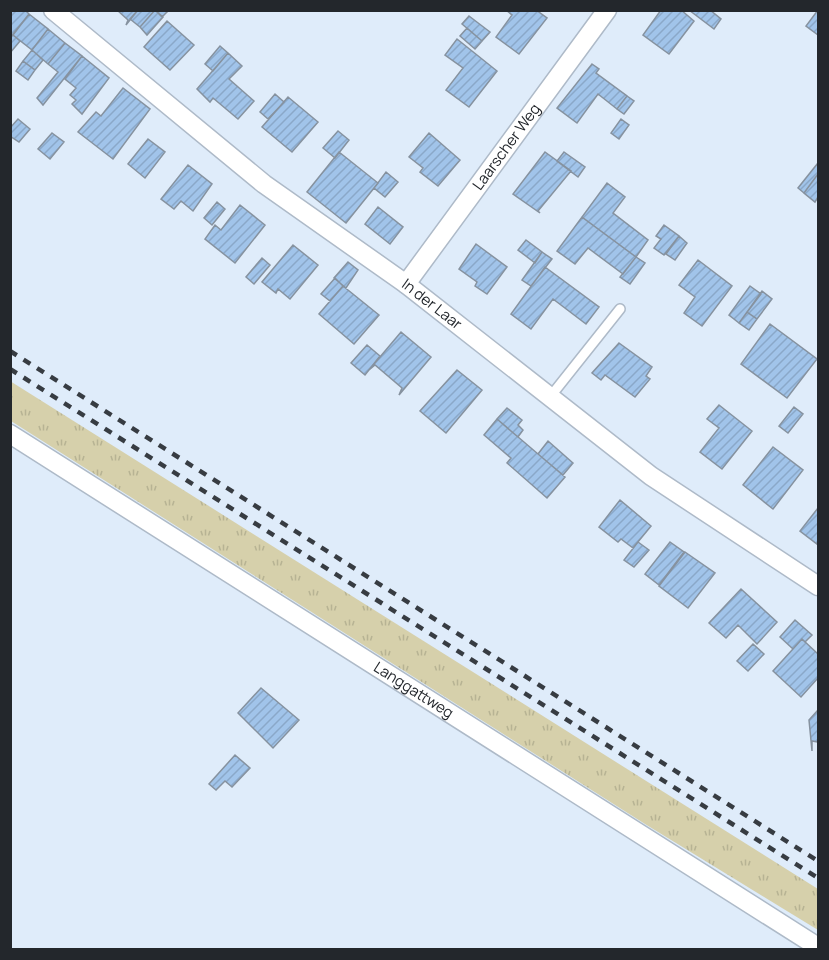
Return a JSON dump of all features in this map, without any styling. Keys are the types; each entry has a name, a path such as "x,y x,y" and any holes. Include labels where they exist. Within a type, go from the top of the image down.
{"street":[{"name":"In der Laar","path":"53,10 264,184 406,284 651,476 819,586"},
{"name":"Laarscher Weg","path":"406,284 607,10"},
{"name":"Langgattweg","path":"10,434 819,947"}],"lane":[{"path":"550,397 620,309"}],"green space":[{"path":"10,381 818,889 818,930 645,824 11,421"}],"building":[{"path":"10,10 25,10 29,14 10,38"},
{"path":"117,10 138,10 126,25 128,20"},
{"path":"138,10 155,10 140,27 130,19"},
{"path":"155,10 163,17 147,35 140,27"},
{"path":"155,10 169,10 162,17"},
{"path":"506,10 536,10 547,18 519,54 496,37 512,15"},
{"path":"661,10 681,10 694,21 669,54 643,35"},
{"path":"689,10 710,10 721,19 714,29"},
{"path":"818,10 818,35 806,26"},
{"path":"29,14 48,29 32,50 13,35"},
{"path":"469,16 490,32 482,41 462,24"},
{"path":"167,21 194,45 170,70 144,47"},
{"path":"467,28 482,41 475,49 460,36"},
{"path":"48,29 65,43 48,64 32,50"},
{"path":"13,35 20,41 10,53 10,38"},
{"path":"457,39 497,71 469,107 446,90 463,68 445,55"},
{"path":"65,43 82,56 43,105 37,98 58,72 48,64"},
{"path":"220,46 228,53 213,71 205,64"},
{"path":"32,50 43,60 35,70 23,61"},
{"path":"228,53 242,66 229,79 254,101 238,119 213,98 210,102 197,89"},
{"path":"82,56 109,78 82,114 72,104 76,100 70,95 76,88 65,79"},
{"path":"23,61 35,70 28,80 16,71"},
{"path":"592,64 599,69 596,73 627,96 617,109 598,94 577,123 557,108"},
{"path":"123,88 150,109 113,159 78,132 96,112 101,116"},
{"path":"275,94 284,102 268,119 260,112"},
{"path":"627,96 634,101 624,114 617,109"},
{"path":"288,97 318,122 292,152 262,127"},
{"path":"18,119 30,129 19,142 10,136 10,128"},
{"path":"621,119 629,125 619,139 611,133"},
{"path":"338,131 349,140 335,158 323,148"},
{"path":"52,133 64,142 50,159 38,149"},
{"path":"429,133 460,160 438,186 420,172 423,168 409,157"},
{"path":"148,139 165,152 145,178 128,164"},
{"path":"339,152 378,183 346,223 307,192"},
{"path":"545,152 571,171 538,211 540,213 513,194"},
{"path":"564,152 585,167 578,177 557,161"},
{"path":"818,163 818,174 804,193 798,188"},
{"path":"188,165 212,184 193,211 181,201 174,209 161,199"},
{"path":"386,172 398,182 385,197 374,188"},
{"path":"818,174 818,197 815,202 804,193"},
{"path":"607,183 625,197 613,213 648,240 636,257 582,217"},
{"path":"217,202 225,209 212,225 204,218"},
{"path":"240,205 265,225 235,263 205,239 215,225 221,230"},
{"path":"378,207 403,227 390,244 365,224"},
{"path":"582,217 636,257 623,274 588,248 575,264 557,251"},
{"path":"664,225 679,236 664,255 654,248 661,239 656,236"},
{"path":"679,236 687,243 675,260 666,254"},
{"path":"526,240 542,252 535,263 518,250"},
{"path":"476,244 507,267 487,294 475,286 477,282 459,269"},
{"path":"293,245 318,265 290,299 278,289 276,293 262,282"},
{"path":"542,252 552,259 531,286 522,280"},
{"path":"636,257 645,263 630,284 620,277"},
{"path":"262,258 270,265 254,284 246,277"},
{"path":"698,260 732,286 702,326 684,313 695,297 679,285"},
{"path":"348,262 358,270 346,288 334,278"},
{"path":"545,267 599,307 586,324 553,299 531,329 511,314"},
{"path":"335,278 343,286 330,301 321,294"},
{"path":"343,286 379,315 354,344 319,314"},
{"path":"750,286 761,294 739,323 729,315"},
{"path":"762,291 772,299 757,319 747,312"},
{"path":"747,312 757,319 749,330 739,323"},
{"path":"770,324 817,359 787,398 741,364"},
{"path":"401,332 431,357 399,395 402,388 375,365 369,370"},
{"path":"619,343 652,367 646,376 650,379 635,397 605,375 601,380 592,373"},
{"path":"367,345 380,356 365,375 351,363"},
{"path":"457,370 482,390 446,433 420,411"},
{"path":"719,405 752,431 722,469 700,452 719,428 707,419"},
{"path":"794,407 803,414 788,433 779,426"},
{"path":"507,408 522,420 518,425 523,430 518,437 497,419"},
{"path":"497,419 565,477 547,498 507,463 511,458 484,435"},
{"path":"548,441 573,463 563,475 538,454"},
{"path":"773,447 803,470 773,509 743,485"},
{"path":"620,500 651,526 633,548 621,539 618,542 599,527"},
{"path":"818,508 818,542 817,544 800,531"},
{"path":"638,542 649,550 634,567 624,560"},
{"path":"670,542 684,552 659,585 645,574"},
{"path":"685,552 715,573 688,608 659,586"},
{"path":"741,589 777,622 757,644 738,625 726,638 709,623"},
{"path":"795,620 812,635 805,642 802,639 793,649 780,637"},
{"path":"802,639 818,654 818,678 801,697 773,671"},
{"path":"753,644 764,654 748,671 737,661"},
{"path":"261,688 299,720 273,748 238,713"},
{"path":"818,710 818,742 812,741 812,751 809,720"},
{"path":"235,755 250,768 232,787 225,781 216,790 209,784"}],"railway":[{"path":"10,351 818,861"},
{"path":"10,369 818,878"}]}
